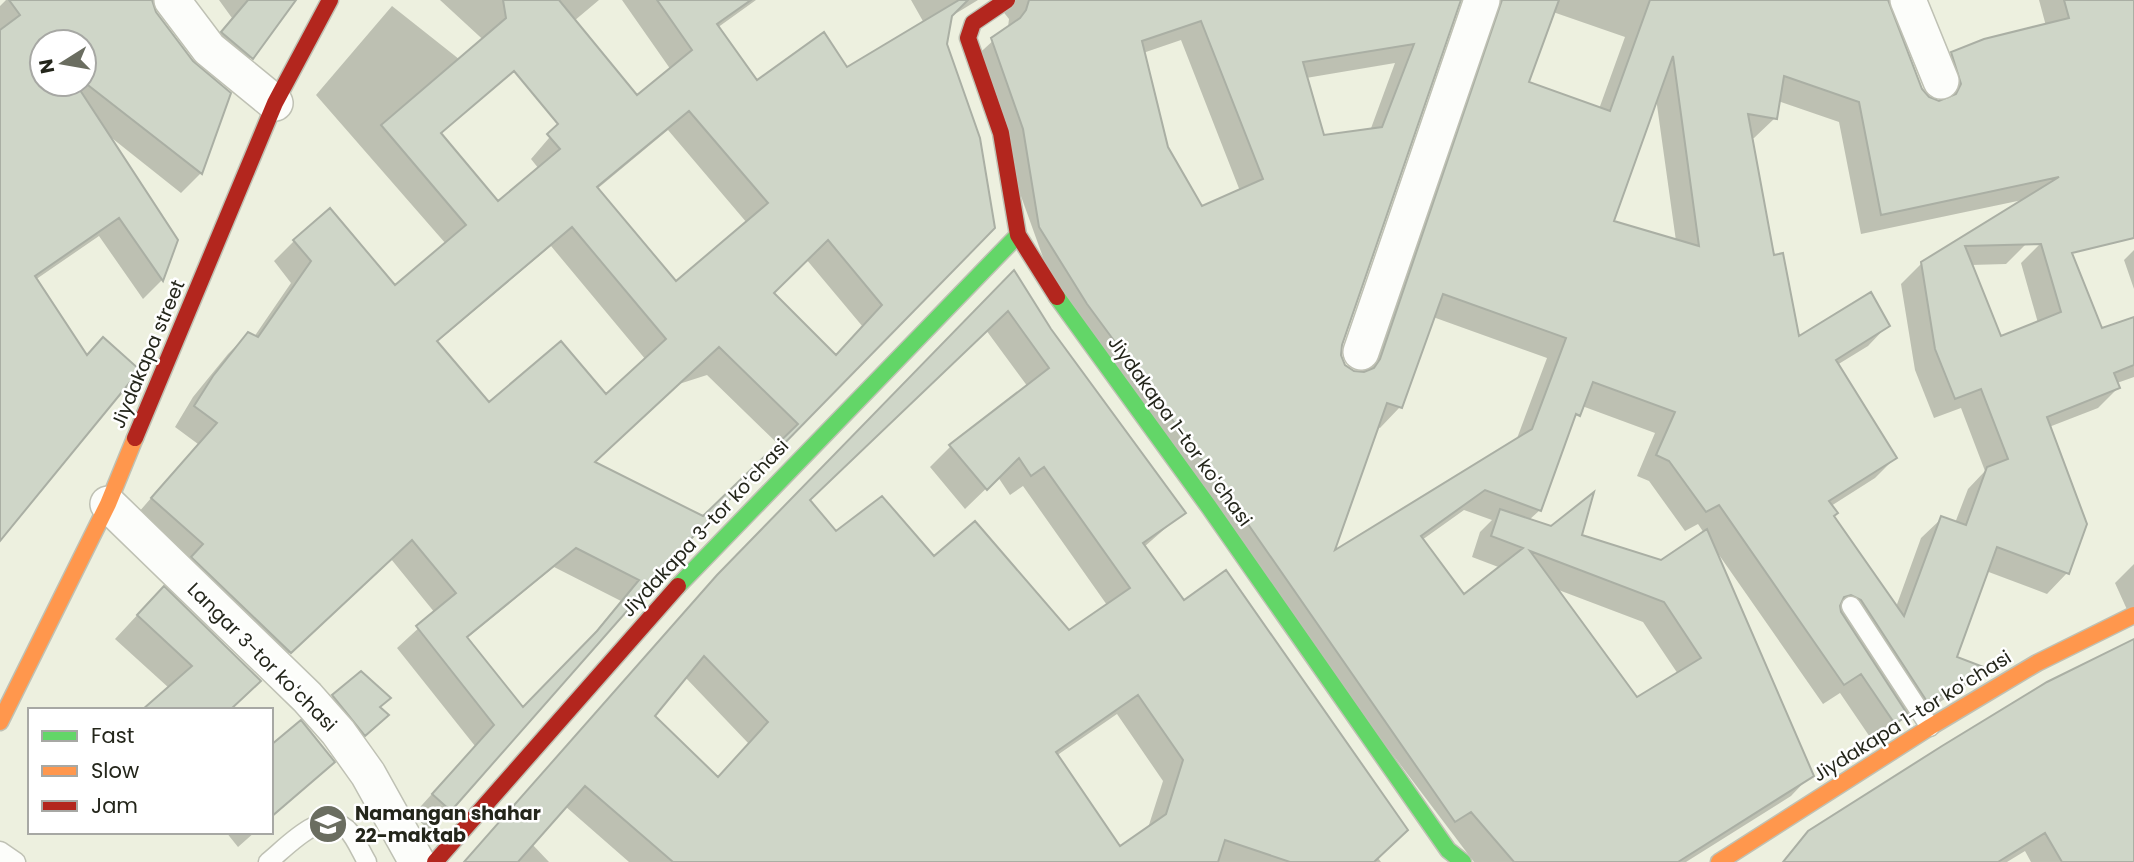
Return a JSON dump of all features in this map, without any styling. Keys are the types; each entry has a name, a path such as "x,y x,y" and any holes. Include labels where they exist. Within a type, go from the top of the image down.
{"street":[{"path":"172,0 209,49 275,103"},
{"name":"Jiydakapa street","path":"0,722 107,504 275,103 330,0"},
{"name":"Jiydakapa 1-tor koʻchasi","path":"1007,0 973,23 968,38 1001,133 1018,235 1069,316 1209,507 1445,858"},
{"path":"1361,352 1482,0"},
{"path":"1908,0 1941,80"},
{"name":"Jiydakapa 3-tor koʻchasi","path":"435,862 701,560 1018,235"},
{"name":"Langar 3-tor koʻchasi","path":"107,504 307,697 338,732 368,774 417,862"},
{"name":"Jiydakapa 1-tor koʻchasi","path":"1719,862 1930,727 2038,663 2134,615"}],"lane":[{"path":"1851,606 1930,727"},
{"path":"268,862 314,826 321,822 335,822 348,830 367,862"},
{"path":"0,851 16,862"}],"building":[{"path":"9,0 152,0 156,12 193,61 231,93 202,174 98,93 98,28 28,28 28,98 85,98 178,240 163,281 119,218 35,276 87,355 103,337 140,370 0,541 0,30 20,15"},
{"path":"248,0 296,0 253,59 221,32"},
{"path":"503,0 559,0 637,95 692,50 657,0 751,0 717,24 757,80 824,32 847,67 959,0 968,0 952,16 947,44 980,138 995,228 685,545 451,811 432,794 494,725 416,626 456,593 412,540 291,653 191,557 203,544 151,498 217,423 194,406 213,376 248,332 258,337 311,261 293,240 330,208 395,285 466,225 381,125 506,18","holes":["514,71 558,124 547,134 560,149 498,201 441,133","689,111 768,203 676,281 597,187","572,227 666,339 606,394 561,341 489,402 437,341","828,240 882,305 836,355 774,293","719,347 798,424 703,516 595,462","576,548 639,580 597,631 523,707 467,637"]},
{"path":"1029,0 1461,0 1342,345 1341,355 1345,365 1354,371 1364,372 1374,368 1380,359 1502,0 1559,0 1529,82 1610,111 1650,0 1888,0 1922,89 1929,97 1939,101 1956,94 1961,84 1951,52 1984,39 2069,18 2064,0 2134,0 2134,238 2072,253 2102,328 2134,317 2134,365 2114,373 2120,388 2047,417 2087,524 2069,574 1997,547 1957,657 1986,668 1928,703 1861,600 1851,595 1844,597 1840,606 1841,612 1908,715 1895,724 1861,674 1844,685 1719,505 1706,512 1669,461 1656,455 1675,412 1593,382 1580,416 1576,414 1541,511 1485,490 1421,536 1464,594 1523,548 1491,536 1500,509 1551,526 1594,492 1582,535 1661,560 1707,529 1814,776 1678,862 1514,862 1471,812 1455,822 1227,494 1087,304 1039,227 1023,129 991,38 1020,18","holes":["1201,21 1263,179 1202,206 1168,147 1142,41","1414,44 1382,127 1324,135 1303,62","1673,56 1699,246 1614,221","1784,76 1859,102 1881,215 2059,177 1921,262 1935,349 1955,399 1981,389 2008,459 1987,467 1966,525 1941,516 1904,616 1834,516 1838,513 1829,501 1897,458 1836,360 1890,326 1871,292 1799,336 1783,253 1774,255 1748,114 1777,119","2041,244 2061,312 2001,336 1965,246","1443,294 1566,338 1532,429 1335,550 1387,403 1402,408","1530,551 1664,602 1701,658 1637,697"]},
{"path":"1014,270 1051,329 1186,513 1143,543 1184,600 1226,570 1408,830 1374,862 1290,862 1225,840 1218,862 673,862 585,786 518,862 464,862 717,575","holes":["1008,311 1049,368 949,445 987,490 1019,458 1031,476 1044,467 1130,588 1069,630 975,521 934,556 882,496 836,531 810,500","704,656 768,722 718,777 655,716","1138,695 1183,760 1166,814 1120,846 1056,752"]},
{"path":"164,586 261,681 232,708 144,708 192,666 137,615"},
{"path":"2134,639 2134,862 2062,862 2045,833 1998,862 1783,862 1808,831 2047,682"},
{"path":"361,671 391,698 380,707 389,715 365,736 332,695"},
{"path":"301,720 335,762 273,815 273,743"}],"traffic: fast":[{"path":"678,586 1018,235"},
{"path":"1057,297 1209,507 1448,850 1463,862"}],"traffic: slow":[{"path":"0,722 108,504 135,438"},
{"path":"1719,862 1930,727 2037,663 2134,615"}],"traffic: jam":[{"path":"135,438 275,103 330,0"},
{"path":"1007,0 973,23 968,38 1001,133 1018,235 1057,297"},
{"path":"435,862 678,586"}],"place":[{"name":"Namangan shahar 22-maktab","path":"328,824"}]}
